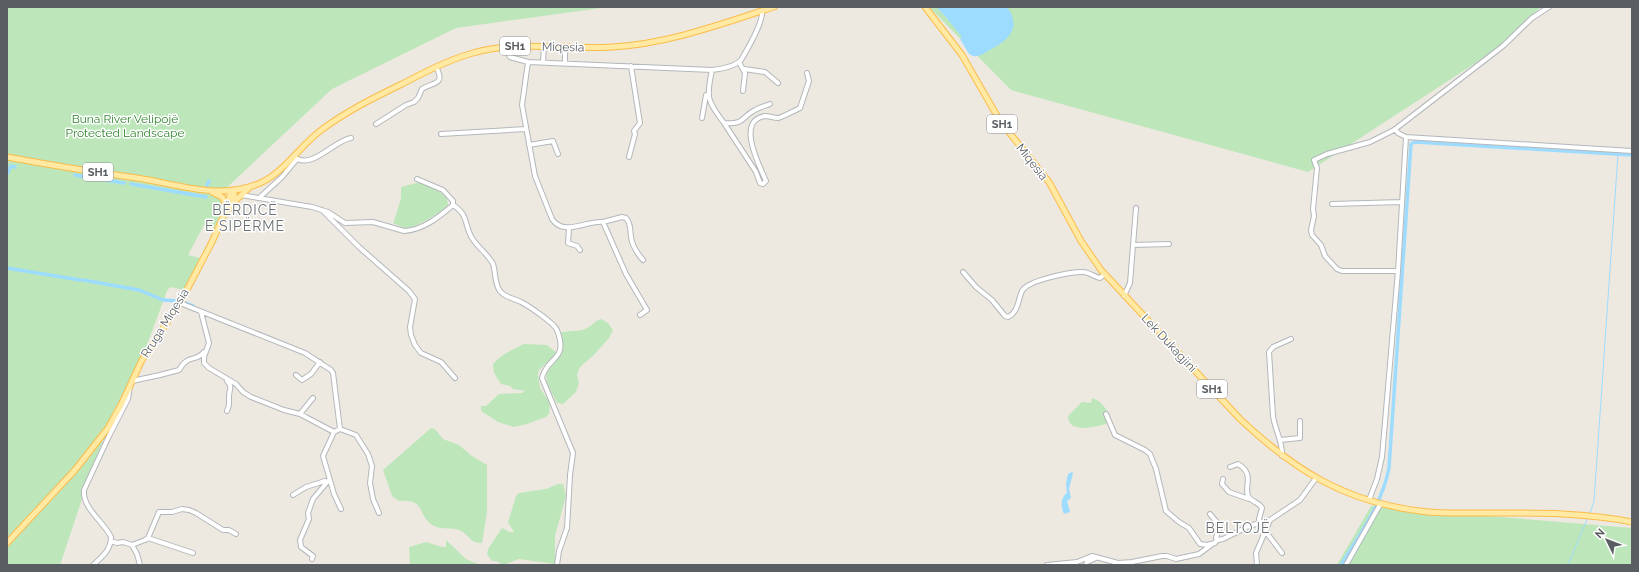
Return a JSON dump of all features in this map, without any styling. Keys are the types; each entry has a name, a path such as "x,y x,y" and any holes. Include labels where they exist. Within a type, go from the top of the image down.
{"main road":[{"name":"Miqesia","path":"252,186 267,180 284,165 295,158 307,142 338,118 436,67 470,54 505,46 611,47 644,44 687,35 774,7"},
{"name":"Miqesia","path":"924,7 962,55 1000,121 1049,182 1082,241"},
{"name":"SH1","path":"7,159 209,191 232,190 252,186"},
{"path":"209,191 222,197 229,208 240,195 252,186"},
{"name":"Rruga Miqesia","path":"7,543 76,470 96,444 117,412 146,353 181,300 229,208 232,190"},
{"name":"Lek Dukagjini","path":"1082,241 1105,274 1124,296 1240,419 1282,456 1316,478 1347,493 1370,500"},
{"name":"SH1","path":"1370,500 1420,512 1585,514 1632,522"}],"street":[{"path":"1398,271 1339,270 1323,254 1321,245 1313,237 1311,230 1314,216 1313,209 1317,168 1314,160 1331,153 1370,142 1396,128 1502,46 1532,18 1549,7"},
{"path":"505,46 510,57 528,62 712,70 723,68 739,62 756,29 762,15 762,11"},
{"path":"543,62 544,46"},
{"path":"565,47 565,63"},
{"path":"528,62 522,102 526,129 536,176 552,219 555,223 569,228 622,217 626,218 629,221 634,248 643,260"},
{"path":"739,62 744,69 743,91"},
{"path":"629,157 635,134 634,131 640,123 631,66"},
{"path":"376,124 401,110 406,105 414,102 418,98 422,89 433,85 440,78 436,67"},
{"path":"744,69 765,72 778,83"},
{"path":"702,118 712,70"},
{"path":"708,90 709,101 756,172 760,183 764,184 766,181 759,168 752,148 752,127 759,118 767,116 779,118 800,108 809,81 807,73"},
{"path":"724,123 738,122 745,119 754,110 770,104"},
{"path":"1396,128 1398,133 1406,137 1632,151"},
{"path":"441,134 526,129"},
{"path":"1370,500 1382,457 1398,271 1406,137"},
{"path":"258,198 282,177 295,158 303,161 318,156 335,147 343,140 351,138"},
{"path":"530,145 552,141 558,154"},
{"path":"417,179 443,190 453,201 453,205 463,213 472,238 489,257 493,265 496,282 505,296 528,306 556,328 559,337 560,353 555,360 546,367 542,378 573,453 570,475 567,528 559,551 557,565"},
{"path":"240,195 295,203 322,210 328,212 345,223 381,223 404,231 416,229 437,218 453,205"},
{"path":"1332,204 1355,205 1402,202"},
{"path":"1124,296 1130,283 1136,208"},
{"path":"322,210 359,247 403,284 416,299 410,327 415,345 421,353 441,362 454,378"},
{"path":"603,222 626,274 647,310 640,315"},
{"path":"569,228 568,243 572,246 577,246 580,250"},
{"path":"1133,245 1169,244"},
{"path":"963,272 976,287 992,300 1002,313 1008,317 1014,312 1022,292 1028,285 1060,275 1083,272 1100,278 1105,274"},
{"path":"181,300 201,312 305,353 331,370 333,373 340,429"},
{"path":"201,312 209,343 204,357 204,363 209,368 236,384 243,392 251,397 284,410 300,414 334,432"},
{"path":"1282,456 1280,440 1273,416 1269,352 1273,347 1291,339"},
{"path":"93,565 106,552 111,541 109,533 87,503 84,490 128,399 131,383 179,370 184,362 189,358 199,357 206,350"},
{"path":"296,375 302,380 311,374 320,362"},
{"path":"222,376 231,385 229,397 230,404 227,411"},
{"path":"300,414 313,398"},
{"path":"1106,414 1115,435 1145,450 1152,457 1166,510 1179,522 1189,528 1200,544 1203,545 1223,539 1249,526 1270,520 1300,500 1316,478"},
{"path":"1280,440 1300,438 1300,421"},
{"path":"341,509 328,480 324,453 334,432 340,429 356,435 368,454 372,466 370,483 373,499 379,513"},
{"path":"1230,467 1238,464 1245,471 1248,478 1247,494 1249,498"},
{"path":"1223,479 1222,484 1229,492 1249,498 1261,506 1262,508 1259,519 1260,523"},
{"path":"293,495 306,487 328,480"},
{"path":"312,559 313,556 302,547 300,540 309,519 308,513 313,499 328,480"},
{"path":"1346,565 1380,503"},
{"path":"111,541 116,543 123,542 132,545 140,543 148,538 159,512 172,512 182,509 196,513 220,528 229,530 236,534"},
{"path":"1047,565 1077,562 1090,557 1096,558 1103,562 1123,564 1162,556 1176,559 1200,554 1216,541 1220,526 1210,514"},
{"path":"1257,565 1256,553 1270,520"},
{"path":"1266,532 1282,553"},
{"path":"148,538 193,553"},
{"path":"132,545 137,554 140,565"},
{"path":"1086,565 1087,562 1096,558"},
{"path":"1176,559 1177,565"}],"green space":[{"name":"Buna River Velipojë Protected Landscape","path":"7,7 609,7 456,28 332,89 221,193 218,199 220,199 224,204 214,228 204,225 188,255 200,258 184,290 170,287 167,291 141,361 120,402 96,457 60,565 7,565"},
{"path":"929,7 1541,7 1494,51 1308,172 1011,90"},
{"path":"416,183 429,185 436,189 447,198 448,205 429,219 406,229 393,223 401,198 401,187"},
{"path":"601,319 608,323 613,330 609,338 594,355 580,367 577,375 579,383 576,392 563,404 557,403 546,377 550,367 562,354 563,346 560,333 585,329"},
{"path":"524,344 547,345 557,353 539,370 538,374 540,388 550,403 549,414 546,417 514,427 498,422 481,411 481,406 486,406 499,394 522,393 525,391 513,389 510,386 501,384 494,373 493,364 511,350"},
{"path":"1092,398 1098,401 1110,415 1106,424 1089,428 1072,425 1069,422 1068,416 1082,402 1091,403"},
{"path":"431,428 435,429 443,439 459,445 472,456 487,465 487,512 482,543 473,541 458,530 434,526 428,522 418,505 414,502 399,501 392,496 383,470"},
{"path":"558,484 563,484 566,496 555,536 555,564 519,559 503,565 497,561 492,561 487,554 488,549 502,528 510,532 514,532 508,522 516,496 519,493 546,489"},
{"path":"1371,506 1632,528 1632,565 1337,565"},
{"path":"446,540 466,559 480,565 410,565 409,547 426,542 446,547"}],"water":[{"path":"936,7 1007,7 1012,15 1013,28 1011,34 1001,43 981,55 973,56 969,54 960,39 962,37"},
{"path":"1072,472 1069,489 1071,498 1067,501 1070,512 1064,514 1062,509 1062,500 1067,493 1066,484 1068,474"}],"waterway":[{"path":"1341,565 1376,506 1386,481 1389,468 1411,144 1415,142 1632,155"},
{"path":"1590,514 1594,501 1618,154"},
{"path":"7,174 11,166 15,167"},
{"path":"75,175 124,183"},
{"path":"207,185 209,181"},
{"path":"131,184 206,197"},
{"path":"7,268 80,280"},
{"path":"83,280 139,290 163,300 180,301 193,306"},
{"path":"1568,565 1588,517"}],"district":[{"name":"BËRDICË E SIPËRME","path":"245,218"},
{"name":"BELTOJË","path":"1238,528"}]}
